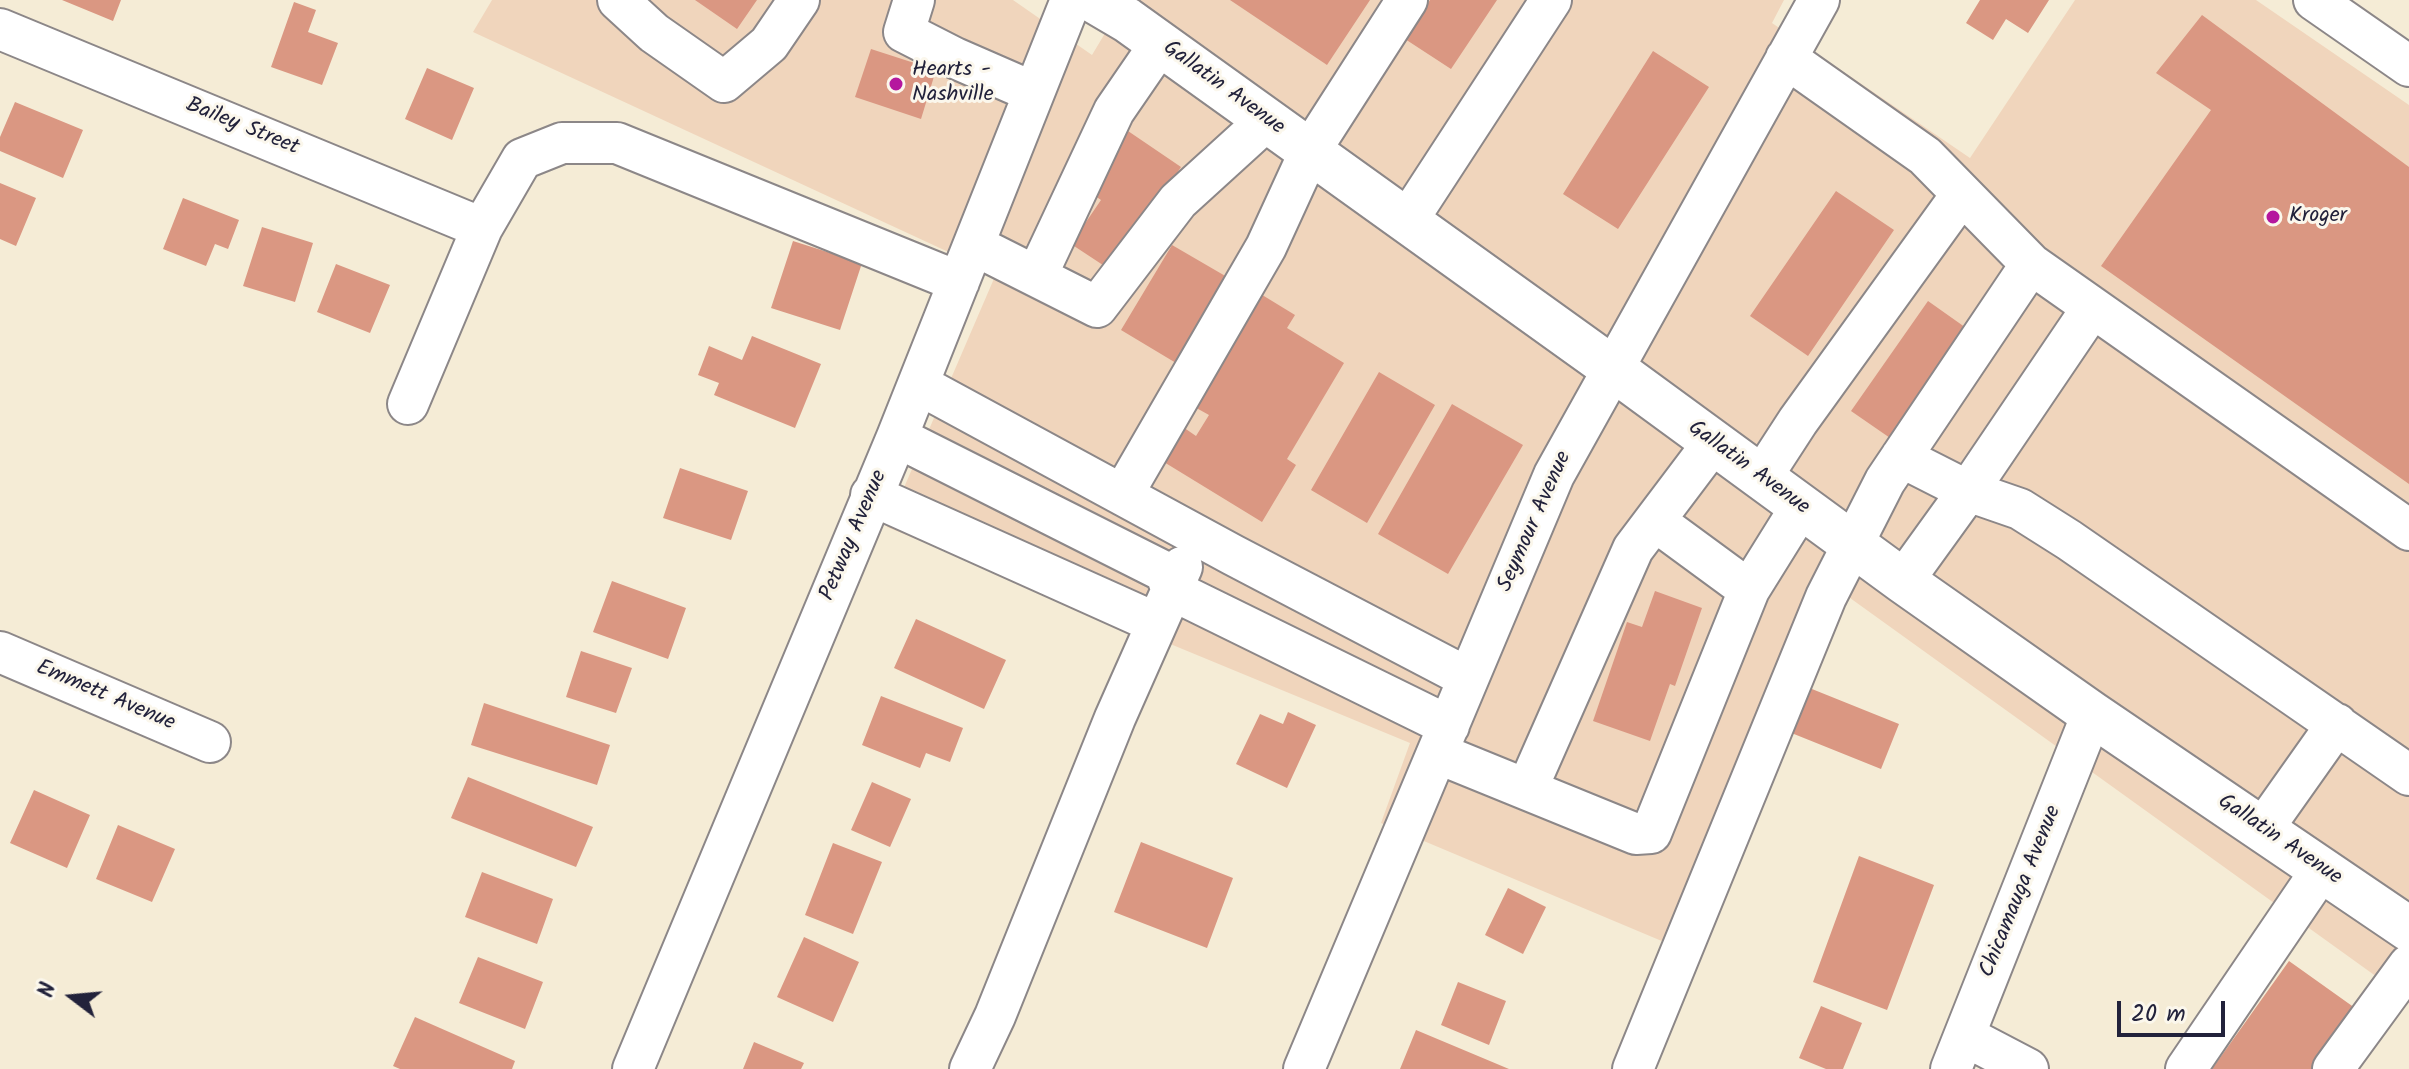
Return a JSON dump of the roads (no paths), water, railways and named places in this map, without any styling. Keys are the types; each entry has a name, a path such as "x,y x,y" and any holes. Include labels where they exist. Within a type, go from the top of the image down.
{"main road":[{"name":"Gallatin Avenue","path":"1130,16 1267,120 1612,368 1800,508 2092,714 2409,929"}],"street":[{"path":"618,0 654,33 724,82 769,44 799,0"},
{"path":"914,0 904,32 1033,92"},
{"name":"Petway Avenue","path":"633,1069 897,437 1071,0"},
{"path":"1123,494 1266,247 1310,151 1407,0"},
{"path":"1407,221 1551,0"},
{"name":"Seymour Avenue","path":"1304,1069 1554,475 1819,0"},
{"path":"2314,0 2409,66"},
{"path":"1037,275 1114,111 1130,16"},
{"name":"Bailey Street","path":"0,29 482,228"},
{"path":"1786,58 1925,156 2031,264 2409,530"},
{"path":"974,245 1097,307 1178,201 1267,120"},
{"path":"408,404 482,228 522,159 562,143 617,143 959,282"},
{"path":"1761,478 1798,421 1962,194"},
{"path":"1633,1069 1826,597 1852,543 1885,481 2031,264"},
{"path":"1903,581 2092,308"},
{"path":"918,384 1468,678"},
{"path":"897,437 1165,572 1164,606"},
{"path":"1527,789 1633,549 1713,443"},
{"path":"1901,457 1968,491 2020,509 2409,775"},
{"path":"871,495 1164,606 1443,740 1527,789 1636,834 1651,833 1749,590 1800,508"},
{"path":"1655,521 1749,590"},
{"path":"970,1069 995,1016 1196,534"},
{"name":"Emmett Avenue","path":"0,652 210,742"},
{"name":"Chicamauga Avenue","path":"1958,1052 2092,714"},
{"path":"2262,830 2337,724"},
{"path":"2186,1069 2322,869"},
{"path":"2333,1069 2409,965"},
{"path":"1958,1052 2028,1069"}],"place":[{"name":"Hearts - Nashville","path":"896,84"},
{"name":"Kroger","path":"2273,217"}]}
